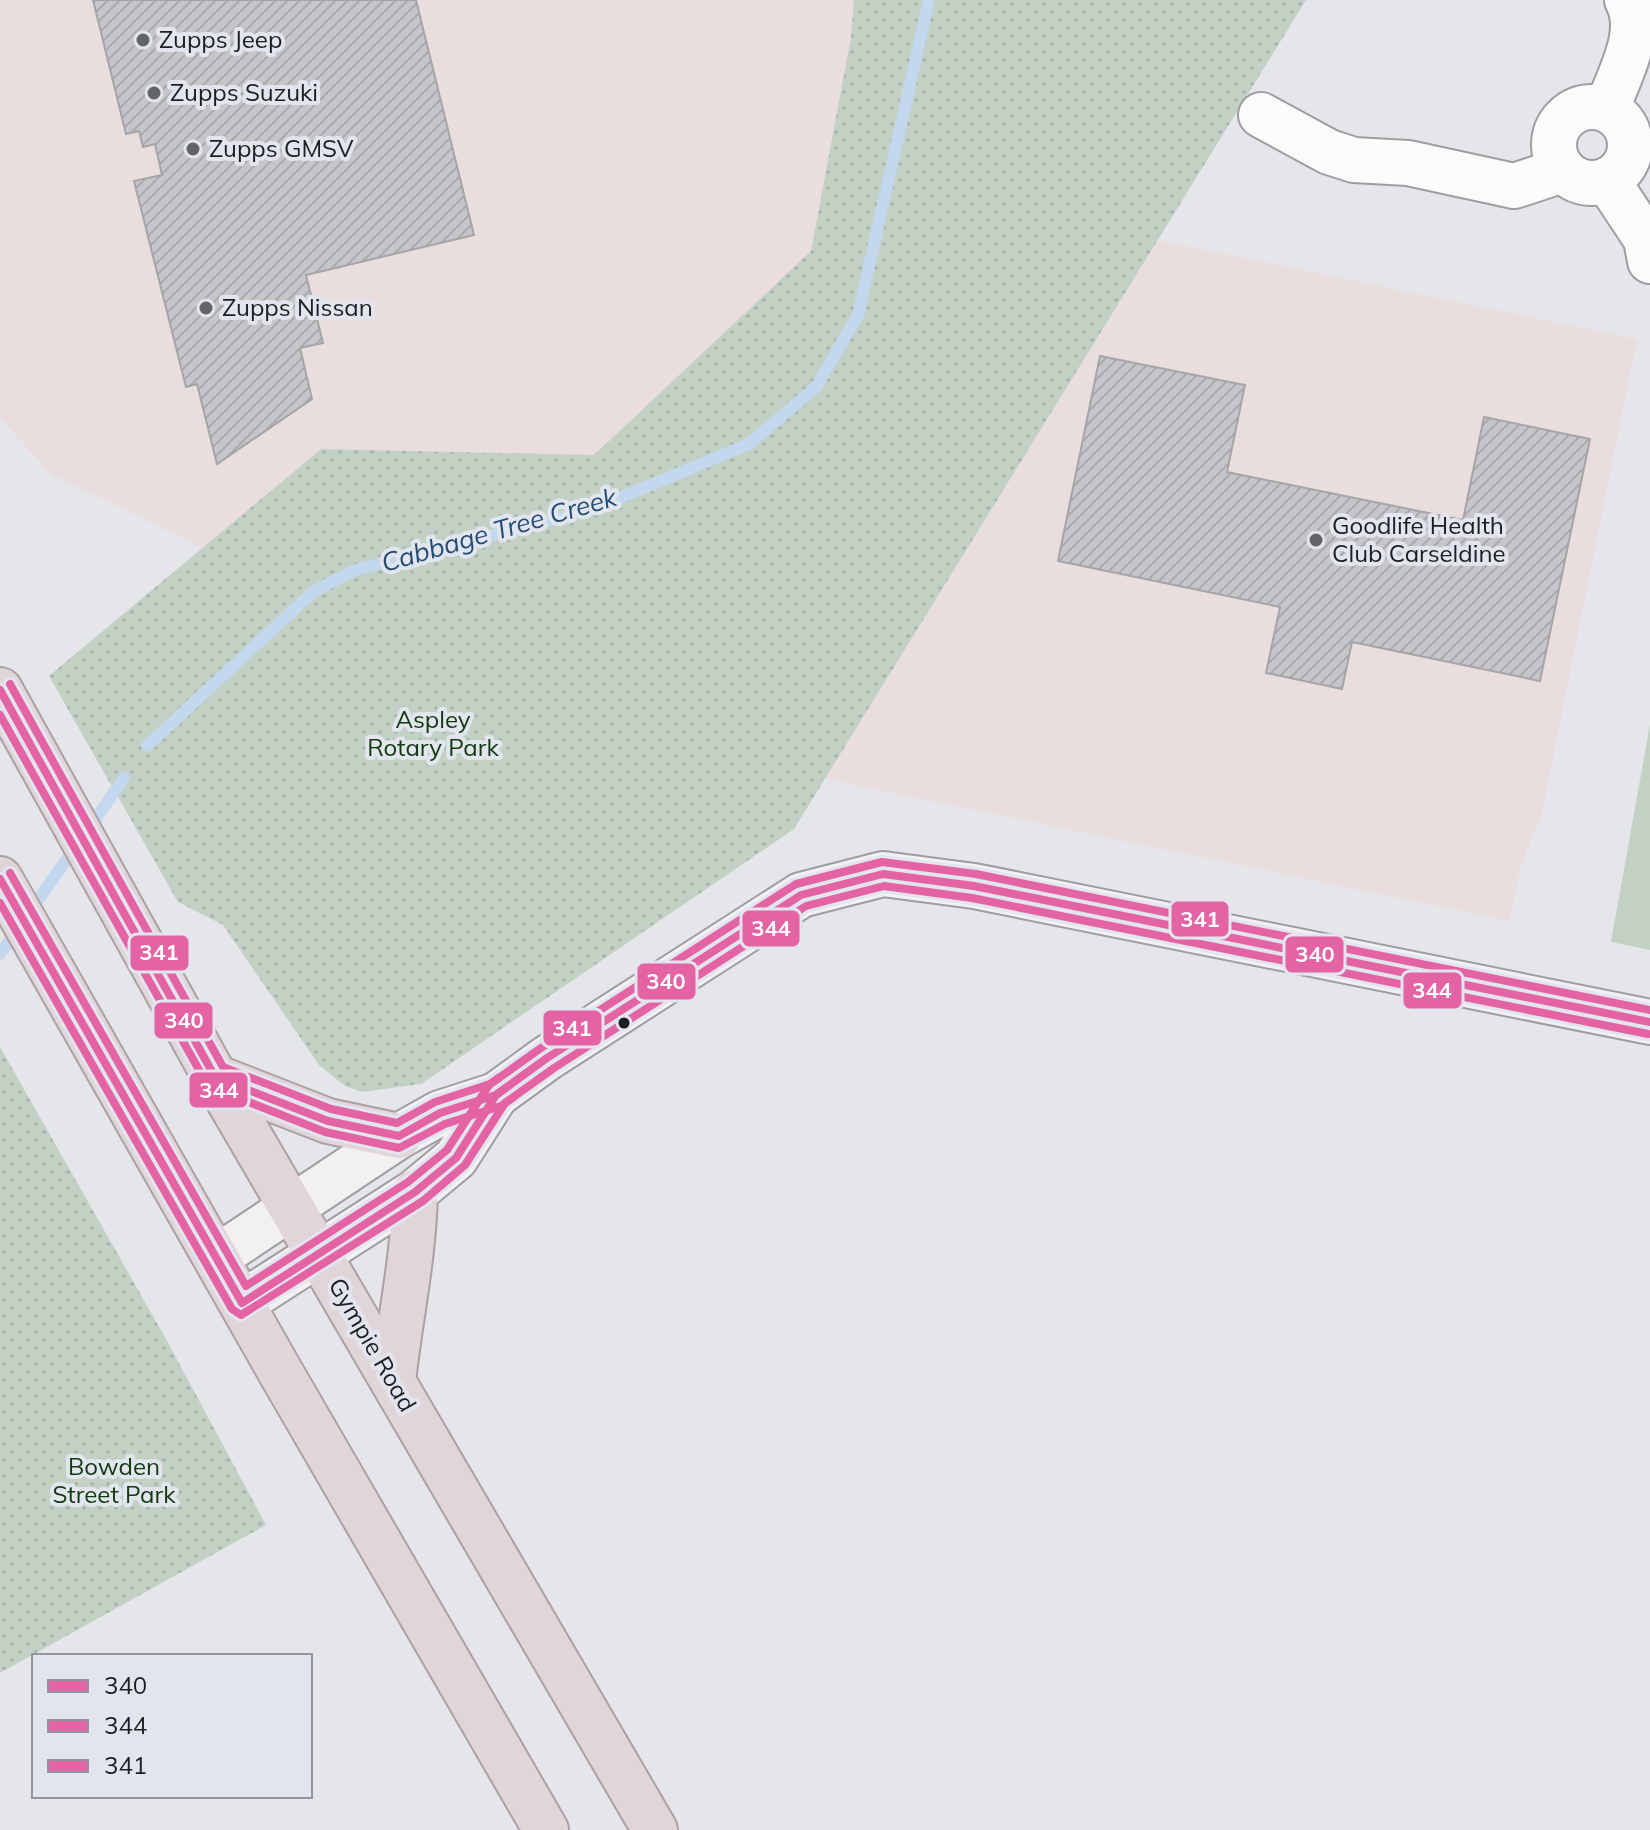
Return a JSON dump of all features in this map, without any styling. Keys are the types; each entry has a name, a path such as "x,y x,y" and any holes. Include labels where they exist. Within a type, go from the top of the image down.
{"highway":[{"name":"Gympie Road","path":"0,690 215,1077 655,1830"},
{"path":"0,879 67,1001 546,1830"},
{"path":"215,1077 328,1121 399,1136"},
{"path":"393,1381 405,1273 414,1237 415,1192"}],"street":[{"path":"1607,109 1633,35 1632,9 1627,0"},
{"path":"1581,108 1607,109 1626,126 1630,151 1626,163 1607,180 1583,182 1563,170 1553,147 1560,123 1581,108"},
{"path":"1261,115 1329,152 1354,160 1408,163 1514,186 1563,170"},
{"path":"1607,180 1646,239 1650,261"},
{"path":"217,1257 399,1136 440,1113 496,1095 547,1058 801,895 883,874 974,886 1650,1022"},
{"path":"242,1303 415,1192 456,1158 496,1095"}],"shaded area":[{"path":"0,0 854,0 851,37 811,251 594,455 321,449 203,548 51,474 0,418"},
{"path":"1158,240 1637,339 1541,817 1522,862 1509,921 825,779"}],"green space":[{"name":"Aspley Rotary Park","path":"854,0 1306,0 794,829 421,1084 362,1092 345,1086 319,1065 223,925 178,902 49,676 321,449 594,455 811,251 851,37"},
{"path":"1650,724 1650,950 1611,942"},
{"name":"Bowden Street Park","path":"0,1047 166,1339 266,1525 0,1673"}],"building":[{"path":"93,0 416,0 474,235 306,275 323,343 300,348 312,399 217,464 197,384 186,387 134,181 162,175 155,144 143,147 139,131 126,134"},
{"name":"Goodlife Health Club Carseldine","path":"1100,356 1245,385 1227,472 1463,520 1484,417 1590,439 1540,681 1352,642 1342,689 1266,673 1280,607 1058,561"}],"waterway":[{"name":"Cabbage Tree Creek","path":"147,746 314,591 355,570 591,510 749,444 816,387 858,315 929,0"},
{"name":"Cabbage Tree Creek","path":"87,831 124,778"},
{"name":"Cabbage Tree Creek","path":"29,913 76,846"},
{"name":"Cabbage Tree Creek","path":"0,954 19,928"}],"transit line":[{"name":"341","path":"10,684 223,1067 331,1109 397,1123 435,1102 490,1084 500,1077"},
{"name":"340","path":"0,690 215,1077 328,1121 399,1136 440,1113 496,1095 507,1087"},
{"name":"344","path":"0,715 208,1086 325,1132 399,1148 445,1124 501,1106 514,1097"},
{"name":"341","path":"10,873 246,1286 408,1182 447,1150 489,1085 541,1048 796,884 882,862 976,874 1650,1010"},
{"name":"340","path":"0,879 242,1303 415,1192 456,1158 496,1095 547,1058 801,895 883,874 974,886 1650,1022"},
{"name":"344","path":"0,903 232,1309 241,1315 423,1201 465,1165 505,1103 554,1068 806,906 884,886 972,898 1648,1034"}],"place":[{"name":"Zupps Jeep","path":"143,40"},
{"name":"Zupps Suzuki","path":"154,93"},
{"name":"Zupps GMSV","path":"193,149"},
{"name":"Zupps Nissan","path":"206,308"},
{"name":"Goodlife Health Club Carseldine","path":"1316,540"}]}
